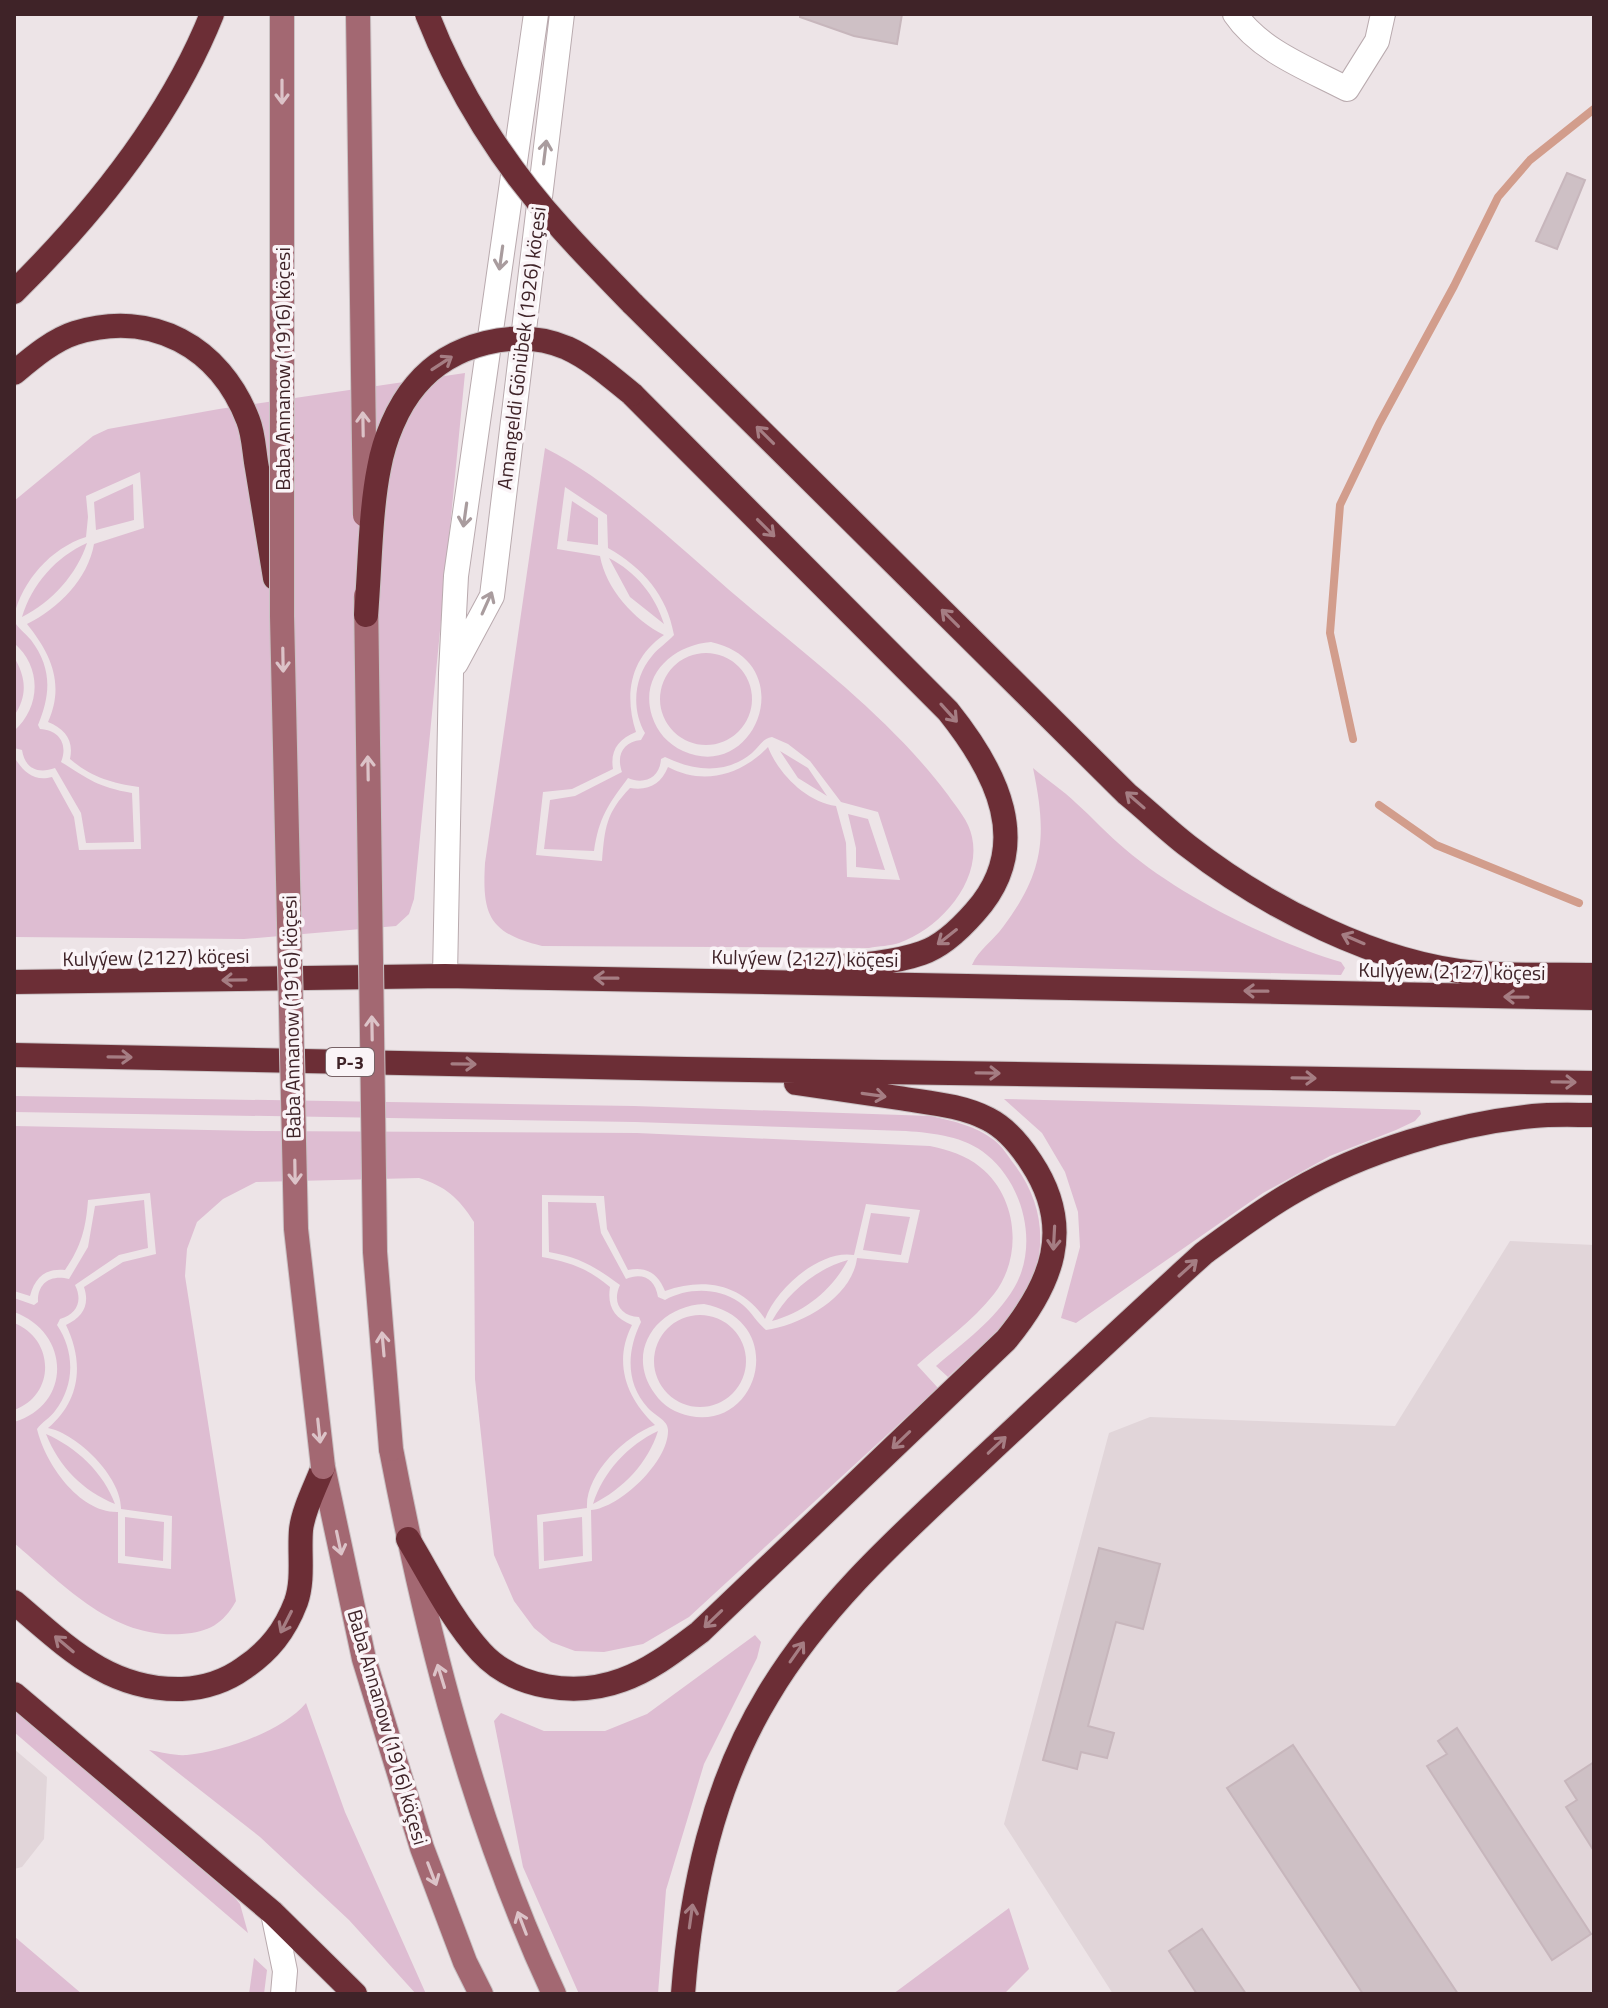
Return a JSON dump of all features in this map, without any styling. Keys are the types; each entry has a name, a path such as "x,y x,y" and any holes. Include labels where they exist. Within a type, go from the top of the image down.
{"highway":[{"path":"14,292 86,215 160,115 197,51 212,14"},
{"path":"427,14 468,103 558,226 1127,794 1188,846 1247,887 1379,950 1476,973 1594,975"},
{"path":"14,373 73,333 106,326 136,325 164,332 190,345 208,359 228,382 250,424 282,616"},
{"path":"366,615 379,468 390,431 414,386 431,369 458,352 486,343 513,339 538,340 564,347 588,359 632,394 948,711 980,755 990,776 1004,814 1007,838 998,877 984,902 968,921 924,952 893,960 684,979"},
{"path":"14,974 55,983"},
{"name":"Kulyýew (2127) köçesi","path":"14,982 445,976 1594,998"},
{"name":"P-3","path":"14,1055 686,1069"},
{"path":"14,1066 73,1056"},
{"path":"686,1069 1594,1083"},
{"path":"408,1539 463,1631 482,1654 501,1670 522,1680 569,1689 622,1680 654,1664 700,1632 1006,1340 1027,1315 1053,1255 1056,1234 1054,1213 1041,1177 1001,1126 962,1109 935,1103 686,1069"},
{"path":"683,1994 693,1901 703,1850 738,1754 768,1695 806,1640 880,1554 1204,1253 1258,1213 1296,1190 1350,1165 1420,1139 1476,1124 1535,1116 1594,1115"},
{"path":"14,1602 76,1655 130,1684 158,1690 188,1689 234,1676 261,1656 288,1621 297,1599 302,1571 301,1527 323,1467"},
{"path":"14,1694 273,1913 355,1994"}],"main road":[{"name":"Baba Annanow (1916) köçesi","path":"282,14 282,616 296,1229 323,1467 364,1659 422,1848 465,1962 481,1994"},
{"path":"358,14 375,1252 391,1449 433,1652 486,1826 525,1932 554,1994"}],"street":[{"name":"Amangeldi Gönübek (1926) köçesi","path":"445,976 456,576 536,14"},
{"name":"Amangeldi Gönübek (1926) köçesi","path":"451,673 492,596 562,14"},
{"path":"1235,14 1245,28 1284,56 1347,89 1377,41 1383,14"},
{"path":"273,1913 283,1958 283,1994"}],"shaded area":[{"path":"465,373 414,899 409,914 396,926 244,939 14,937 14,757 29,774 39,778 52,777 74,817 79,850 141,849 139,787 102,778 70,759 71,746 67,736 48,722 55,695 53,670 43,647 27,624 50,610 70,592 91,557 94,544 144,528 140,472 86,496 86,537 61,549 40,568 24,590 14,616 14,501 93,436 108,429 219,409"},
{"path":"545,448 596,479 646,518 876,716 926,767 959,810 972,837 973,854 964,887 929,927 896,944 869,948 542,946 510,935 492,919 485,896 485,863","holes":["565,487 607,515 608,548 632,564 652,584 666,607 674,635 654,653 641,674 636,704 645,733 641,740 630,743 622,750 622,772 575,796 550,800 544,849 594,851 605,812 628,778 640,781 650,778 658,771 661,759 665,757 698,768 720,768 742,760 772,737 788,744 810,761 841,802 878,812 900,880 847,877 846,843 836,806 814,799 794,785 768,747 746,765 721,775 695,776 668,767 654,785 630,788 608,821 602,861 536,855 543,792 572,789 613,769 617,746 636,732 631,691 637,666 664,635 642,621 623,602 608,580 600,556 557,549","711,642 739,654 755,672 761,694 758,716 748,736 731,751 709,757 683,751 668,741 654,722 649,701 650,688 662,665 684,649"]},
{"path":"133,484 134,520 96,530 94,502"},
{"path":"572,501 598,518 598,545 567,541"},
{"path":"87,543 77,566 62,586 22,617 32,593 47,573 65,556"},
{"path":"609,558 628,570 643,585 664,624 630,597"},
{"path":"14,621 38,650 46,671 47,692 38,725 40,729 53,732 61,740 61,762 102,785 132,793 134,842 86,843 81,813 55,768 33,768 26,762 22,750 14,748 14,731 29,710 35,687 30,664 14,643"},
{"path":"706,653 724,657 738,667 748,681 752,699 748,717 738,731 724,741 706,745 688,741 674,731 664,717 660,699 664,681 674,667 688,657"},
{"path":"14,657 24,686 22,701 14,716"},
{"path":"780,751 808,768 827,796 798,778"},
{"path":"1033,768 1147,867 1228,916 1341,962 1345,968 1341,975 972,965 1017,907 1035,870 1041,833"},
{"path":"848,814 868,819 885,870 856,867 856,848"},
{"path":"14,1096 634,1106 931,1116 980,1131 1005,1151 1024,1179 1037,1210 1040,1226 1038,1258 1027,1291 1011,1315 948,1377 936,1366 998,1310 1014,1288 1026,1254 1024,1217 1010,1183 987,1155 959,1140 906,1131 635,1122 14,1112"},
{"path":"1004,1099 1420,1110 1421,1114 1415,1121 1330,1156 1263,1193 1076,1323 1061,1318 1080,1247 1078,1212 1065,1172 1042,1133"},
{"path":"14,1126 637,1133 930,1146 969,1159 993,1180 1009,1211 1012,1228 1009,1263 994,1294 917,1365 938,1388 689,1617 643,1644 604,1652 575,1651 551,1642 534,1628 514,1601 494,1555 475,1379 474,1222 463,1206 444,1189 419,1178 256,1182 223,1199 197,1222 187,1249 185,1276 236,1601 220,1621 200,1631 157,1633 133,1628 111,1618 71,1592 14,1543 14,1422 33,1413 47,1400 55,1385 57,1368 54,1351 46,1335 14,1312 14,1298 34,1305 46,1282 56,1278 69,1279 88,1247 95,1206 144,1200 148,1248 119,1255 75,1285 77,1306 57,1325 70,1357 69,1379 62,1401 37,1429 48,1456 66,1484 90,1504 118,1512 118,1563 171,1569 172,1516 121,1509 114,1484 96,1459 72,1439 48,1428 59,1417 73,1393 77,1366 66,1325 84,1310 84,1287 123,1262 156,1254 150,1193 88,1200 82,1237 65,1270 42,1275 30,1296 14,1291","holes":["542,1195 604,1196 607,1229 628,1270 641,1269 651,1273 665,1291 708,1284 734,1291 756,1307 765,1319 779,1296 801,1274 827,1258 854,1255 866,1204 920,1210 908,1263 857,1258 846,1285 823,1307 809,1316 766,1330 743,1305 730,1297 692,1291 665,1300 658,1297 647,1279 638,1276 626,1279 601,1233 596,1203 548,1202 549,1252 587,1264 620,1285 617,1297 619,1307 627,1314 639,1317 641,1322 631,1355 632,1377 641,1398 666,1423 668,1430 660,1455 641,1481 615,1501 591,1510 592,1561 539,1569 537,1515 587,1508 593,1482 609,1458 631,1438 655,1425 636,1403 626,1379 624,1352 632,1325 613,1310 610,1287 579,1267 542,1257","704,1304 731,1314 748,1330 755,1350 755,1371 748,1391 734,1407 714,1416 690,1416 670,1408 655,1394 646,1378 644,1348 650,1334 672,1313"]},
{"path":"871,1213 910,1217 901,1255 863,1250"},
{"path":"1510,1241 1594,1245 1594,1994 1113,1994 1004,1824 1109,1433 1150,1417 1395,1426"},
{"path":"848,1260 826,1290 796,1312 772,1321 786,1300 804,1283 825,1269"},
{"path":"700,1315 718,1319 732,1329 742,1343 746,1361 742,1379 732,1393 718,1403 700,1407 682,1403 668,1393 658,1379 654,1361 658,1343 668,1329 682,1319"},
{"path":"14,1323 37,1341 45,1367 37,1392 28,1403 14,1410"},
{"path":"658,1431 648,1454 633,1474 593,1504 603,1481 618,1461"},
{"path":"46,1434 88,1462 104,1482 115,1504 103,1499 73,1476"},
{"path":"125,1517 164,1522 163,1561 125,1556"},
{"path":"582,1517 583,1556 544,1561 543,1522"},
{"path":"755,1635 761,1642 757,1658 704,1764 666,1890 658,1994 579,1994 523,1867 494,1721 501,1713 544,1731 605,1731 647,1714"},
{"path":"306,1703 345,1812 426,1994 416,1994 349,1920 260,1837 149,1750 187,1755 234,1745 283,1723"},
{"path":"14,1709 235,1898 240,1904 248,1933 14,1732"},
{"path":"14,1749 47,1777 44,1839 22,1867 14,1869"},
{"path":"1009,1908 1029,1969 1004,1994 893,1994"},
{"path":"15,1937 82,1994 14,1994"},
{"path":"254,1958 267,1970 264,1994 249,1994"}],"building":[{"path":"800,14 902,14 897,44 854,36 800,17"},
{"path":"1567,173 1585,180 1557,249 1536,241"},
{"path":"1099,1548 1160,1564 1143,1629 1116,1622 1088,1726 1114,1733 1107,1758 1081,1752 1077,1769 1043,1760"},
{"path":"1457,1728 1591,1934 1552,1960 1427,1766 1447,1754 1438,1741"},
{"path":"1293,1745 1458,1994 1363,1994 1227,1788"},
{"path":"1594,1762 1594,1851 1566,1807 1577,1800 1565,1781"},
{"path":"1202,1929 1246,1994 1197,1994 1169,1951"}],"waterway":[{"path":"1353,739 1330,633 1340,505 1498,197 1530,160 1594,109"},
{"path":"1379,805 1436,845 1579,903"}]}
